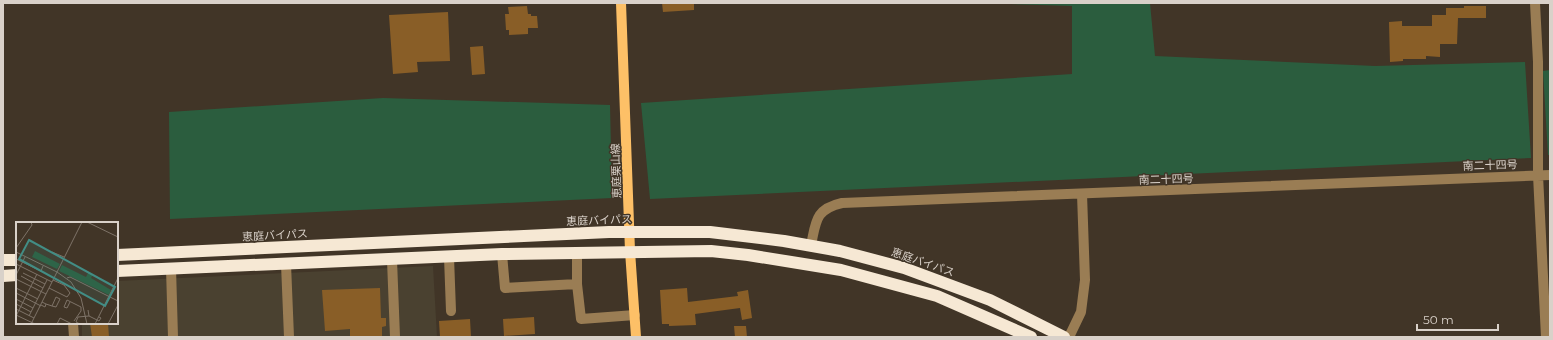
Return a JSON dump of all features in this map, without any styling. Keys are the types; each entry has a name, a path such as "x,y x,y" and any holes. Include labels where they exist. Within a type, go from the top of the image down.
{"highway":[{"name":"恵庭バイパス","path":"118,255 631,231 710,232 840,250 904,268 990,300 1064,337"},
{"path":"118,271 502,254 711,251 748,255 841,270 937,296 1031,337"},
{"path":"3,260 16,260"},
{"path":"3,276 16,275"}],"main road":[{"name":"恵庭栗山線","path":"621,3 631,231 630,251 636,337"}],"street":[{"path":"1535,3 1538,62 1538,175 1546,337"},
{"name":"南二十四号","path":"811,245 818,215 825,209 842,203 1550,175"},
{"path":"1069,337 1081,312 1084,280 1082,194"},
{"path":"577,252 581,319 635,315"},
{"path":"502,254 505,288 578,284"},
{"path":"449,256 451,311"},
{"path":"392,260 395,337"},
{"path":"286,264 289,337"},
{"path":"171,268 173,337"},
{"path":"73,324 74,337"}],"shaded area":[{"path":"433,266 437,337 82,337 82,324 118,324 118,281"}],"green space":[{"path":"976,3 1150,3 1155,56 1375,66 1525,62 1531,158 650,199 641,103 1072,74 1072,6"},
{"path":"1550,70 1550,155 1548,155 1543,71"},
{"path":"383,98 610,105 612,198 170,219 169,112"}],"building":[{"path":"662,3 694,3 694,10 663,12"},
{"path":"527,6 528,14 531,14 531,16 537,16 538,28 528,28 528,34 509,35 509,30 506,30 505,14 509,14 508,7"},
{"path":"1464,6 1486,6 1486,18 1458,18 1457,44 1440,44 1440,57 1426,56 1426,59 1403,59 1403,61 1390,62 1389,22 1402,21 1402,26 1432,26 1432,15 1446,15 1446,8 1464,8"},
{"path":"448,12 450,61 417,62 418,72 393,74 389,15"},
{"path":"483,46 485,74 472,75 470,47"},
{"path":"380,288 381,318 386,318 386,326 382,327 382,337 350,337 350,329 325,331 322,290"},
{"path":"687,288 688,302 738,296 737,292 748,290 752,318 742,320 740,308 695,314 696,325 669,326 669,324 662,324 660,290"},
{"path":"534,317 535,334 504,336 503,319"},
{"path":"470,319 471,337 440,337 439,321"},
{"path":"90,324 108,324 109,337 92,337"},
{"path":"734,326 746,326 747,337 735,337"}]}
